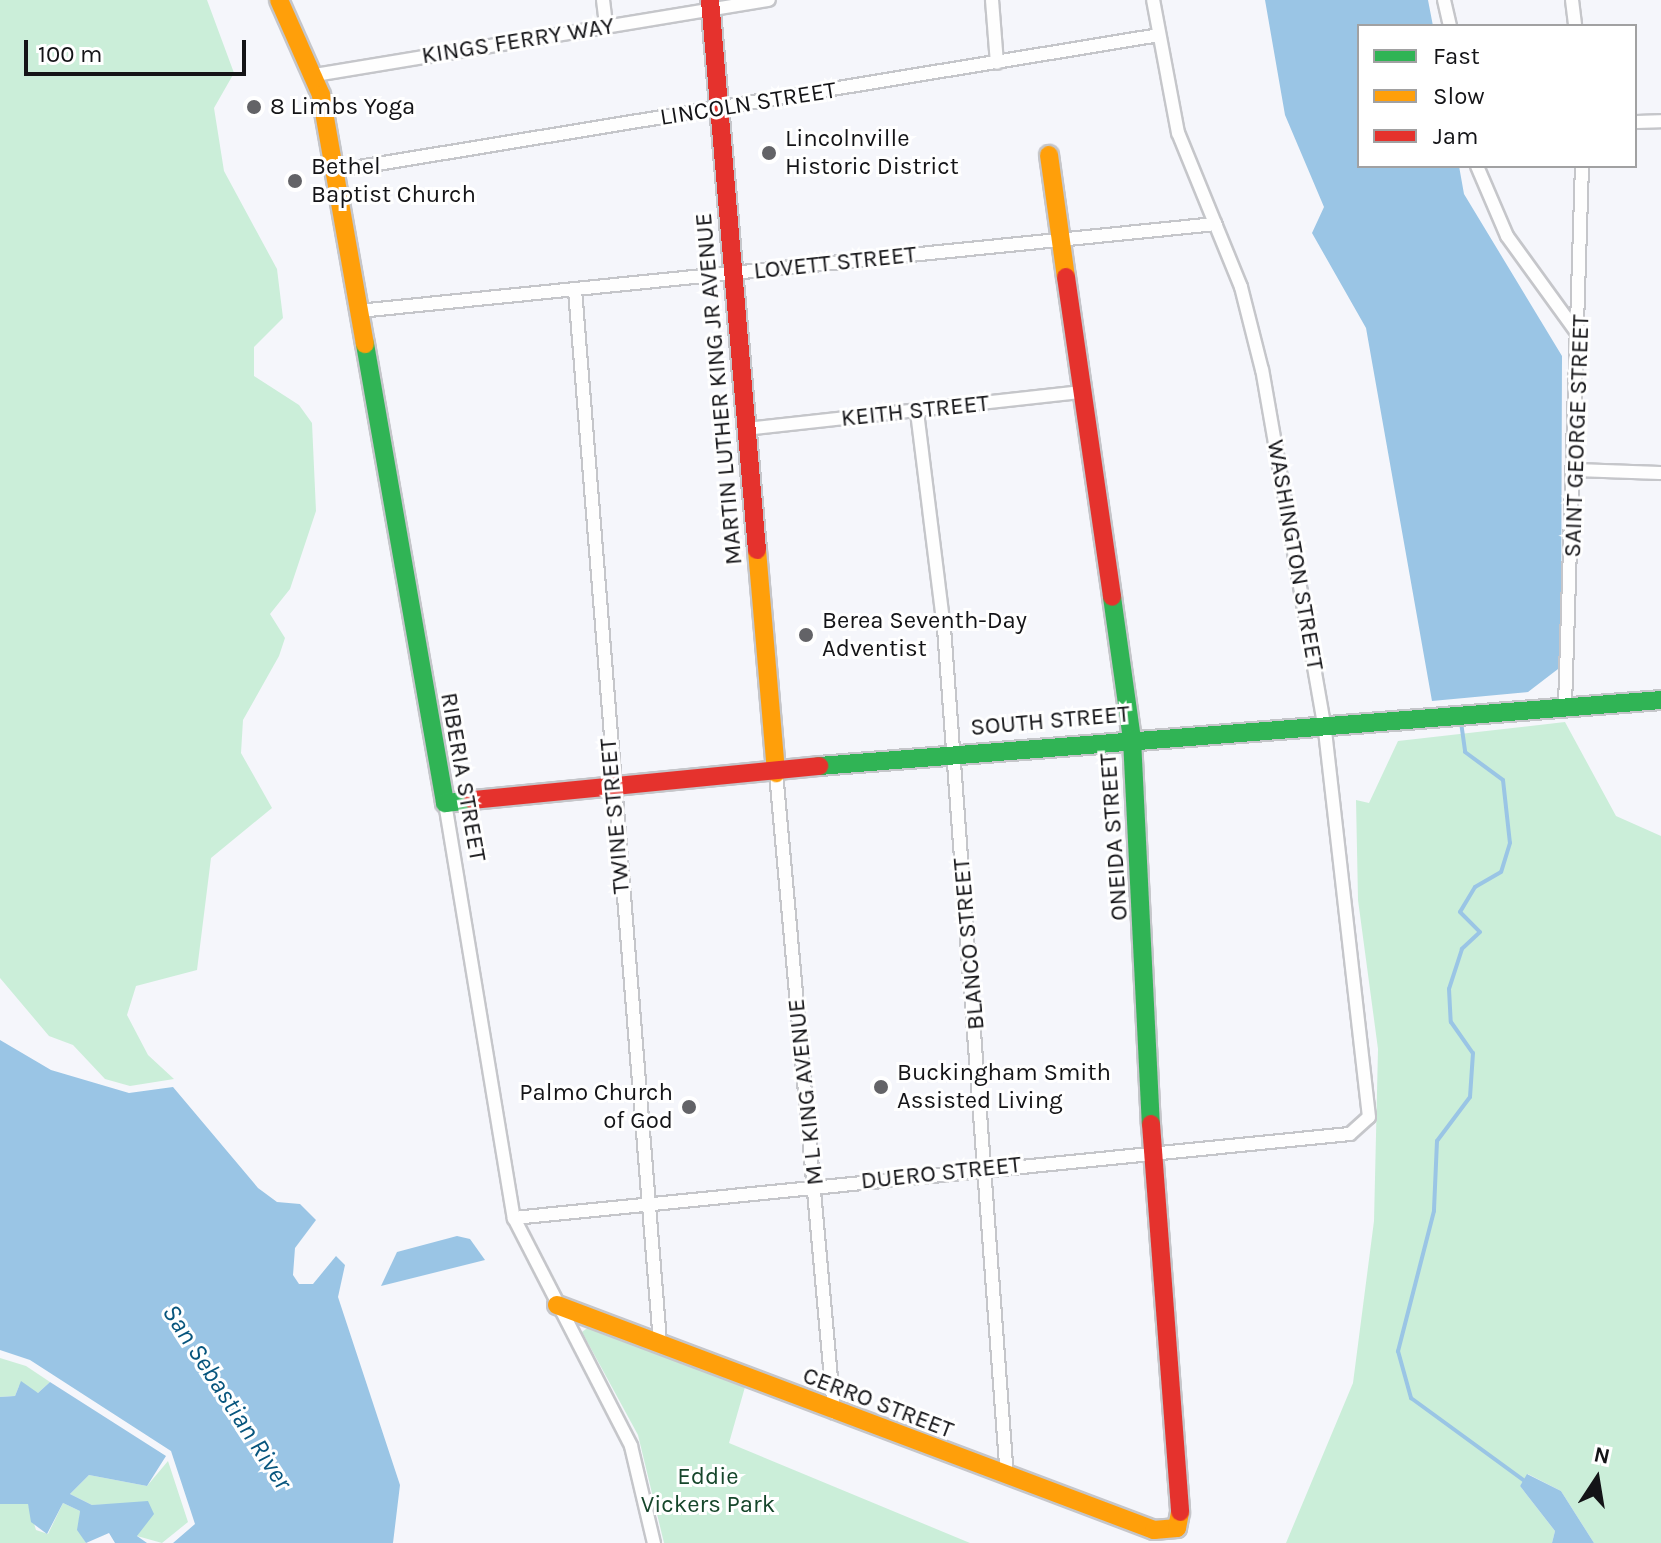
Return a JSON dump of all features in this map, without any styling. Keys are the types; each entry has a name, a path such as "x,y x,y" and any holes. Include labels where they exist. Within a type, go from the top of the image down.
{"street":[{"name":"RIBERIA STREET","path":"279,0 315,75 335,171 514,1218 631,1446 654,1543"},
{"path":"603,0 606,26"},
{"name":"KINGS FERRY WAY","path":"315,75 606,26 710,5 769,0"},
{"path":"992,0 997,63"},
{"name":"WASHINGTON STREET","path":"1153,0 1178,133 1216,224 1262,370 1324,724 1371,1108 1365,1124"},
{"path":"1444,0 1450,24"},
{"path":"1572,0 1575,24"},
{"name":"MARTIN LUTHER KING JR AVENUE","path":"710,5 776,773"},
{"name":"LINCOLN STREET","path":"335,171 1159,35"},
{"path":"1637,122 1661,121"},
{"name":"ONEIDA STREET","path":"1049,155 1058,241 1083,392 1132,739 1155,1151 1160,1314 1181,1521"},
{"path":"1478,168 1507,236 1580,337"},
{"name":"SAINT GEORGE STREET","path":"1565,706 1580,337 1582,168"},
{"name":"LOVETT STREET","path":"359,311 1216,224"},
{"name":"TWINE STREET","path":"575,290 612,788 660,1343"},
{"name":"KEITH STREET","path":"746,429 1083,392"},
{"name":"BLANCO STREET","path":"917,412 952,753 988,1169 1007,1477"},
{"path":"1575,470 1661,473"},
{"name":"SOUTH STREET","path":"445,803 776,773 952,753 1661,700"},
{"name":"M L KING AVENUE","path":"776,773 816,1185 834,1412"},
{"name":"DUERO STREET","path":"514,1218 816,1185 1350,1134 1365,1124"},
{"name":"CERRO STREET","path":"557,1305 834,1412 1154,1530 1177,1528 1181,1521"}],"green space":[{"path":"0,0 207,0 234,73 214,108 224,171 277,269 283,318 254,347 254,376 299,405 312,423 316,511 290,589 270,614 285,638 279,656 243,720 241,753 272,808 211,858 197,970 136,986 127,1015 148,1055 174,1079 130,1086 105,1079 73,1045 49,1036 0,978"},
{"path":"1565,722 1616,816 1661,836 1661,1543 1594,1543 1561,1491 1528,1474 1520,1486 1555,1531 1552,1543 1286,1543 1353,1383 1374,1221 1378,1049 1358,900 1356,800 1369,803 1398,741"},
{"name":"Eddie Vickers Park","path":"590,1326 745,1387 729,1443 970,1543 664,1543 638,1435 582,1332"},
{"path":"0,1358 26,1366 50,1382 38,1393 19,1386 15,1396 0,1397"},
{"path":"168,1461 188,1522 162,1543 137,1536 147,1517 127,1504 92,1505 70,1494 89,1475 147,1486"},
{"path":"19,1499 28,1504 36,1530 48,1534 63,1503 80,1511 78,1530 86,1543 0,1543 0,1504"}],"water":[{"path":"1265,0 1428,0 1433,24 1357,24 1357,168 1459,168 1464,194 1562,356 1561,657 1558,669 1528,692 1432,701 1366,328 1312,233 1324,207 1285,115"},
{"name":"San Sebastian River","path":"0,1040 51,1070 129,1093 173,1087 258,1188 277,1202 300,1204 316,1220 295,1248 293,1275 299,1284 313,1284 336,1256 345,1265 338,1297 400,1485 393,1543 173,1543 195,1524 171,1451 30,1360 0,1350"},
{"path":"457,1236 470,1239 485,1260 381,1286 397,1252"},
{"path":"21,1381 38,1393 50,1382 166,1456 147,1486 89,1475 70,1494 92,1505 148,1501 154,1514 137,1536 147,1543 115,1543 109,1533 86,1543 77,1530 80,1511 63,1503 47,1534 31,1522 28,1504 0,1504 0,1397 15,1396"},
{"path":"1527,1474 1561,1491 1594,1543 1552,1543 1555,1531 1520,1486"}],"waterway":[{"path":"1461,722 1465,752 1503,780 1510,843 1501,872 1475,887 1460,912 1480,932 1462,949 1449,989 1451,1022 1473,1053 1470,1097 1437,1141 1434,1211 1398,1351 1411,1398 1525,1481"}],"traffic: fast":[{"path":"365,344 445,803 473,800"},
{"path":"1112,597 1132,739 1151,1124"},
{"path":"819,766 1661,700"}],"traffic: slow":[{"path":"279,0 321,95 365,344"},
{"path":"1049,155 1066,277"},
{"path":"757,550 776,773"},
{"path":"557,1305 1154,1530 1177,1528 1180,1512"}],"traffic: jam":[{"path":"710,0 757,550"},
{"path":"1066,277 1112,597"},
{"path":"473,800 819,766"},
{"path":"1151,1124 1180,1512"}],"place":[{"name":"8 Limbs Yoga","path":"254,107"},
{"name":"Lincolnville Historic District","path":"769,153"},
{"name":"Bethel Baptist Church","path":"295,181"},
{"name":"Berea Seventh-Day Adventist","path":"806,635"},
{"name":"Buckingham Smith Assisted Living","path":"881,1087"},
{"name":"Palmo Church of God","path":"689,1107"}]}
